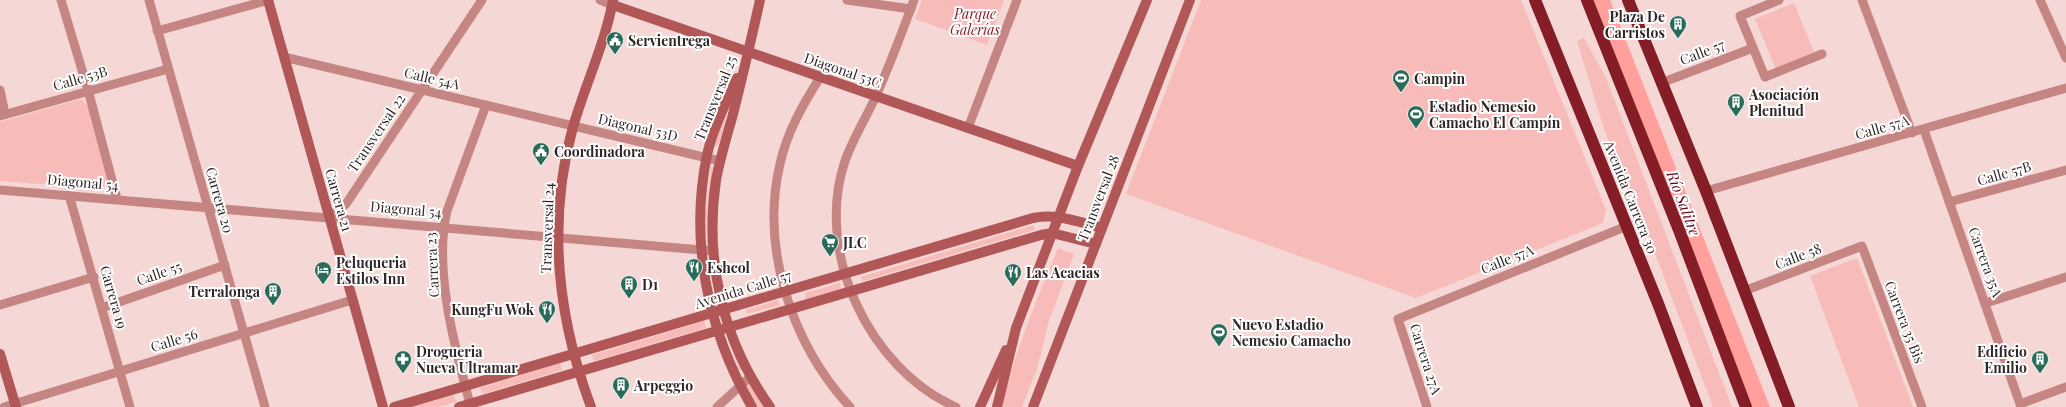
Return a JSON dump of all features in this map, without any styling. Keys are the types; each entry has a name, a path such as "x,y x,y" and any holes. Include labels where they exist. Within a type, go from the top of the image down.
{"highway":[{"name":"Avenida Carrera 30","path":"1535,0 1627,226 1697,407"},
{"path":"1587,0 1679,230 1746,407"},
{"path":"1628,0 1706,191 1789,407"}],"main road":[{"name":"Carrera 21","path":"268,0 383,407"},
{"name":"Transversal 25","path":"760,0 720,161 714,204 714,251 723,310 729,328 750,376 770,407"},
{"path":"980,407 1016,328 1078,166 1147,0"},
{"name":"Transversal 28","path":"1033,407 1190,0"},
{"name":"Diagonal 53C","path":"613,2 748,53 821,76 1078,166"},
{"name":"Transversal 24","path":"591,407 573,355 560,290 558,239 561,184 573,127 613,2"},
{"name":"Transversal 25","path":"748,53 720,116 707,158 702,202 702,250 712,313 717,331 740,386 752,407"},
{"name":"Avenida Calle 57","path":"394,407 1033,218 1047,215 1102,228"},
{"path":"459,407 1042,235 1052,233 1096,244"},
{"path":"997,407 1016,328"},
{"path":"0,354 16,405"}],"street":[{"path":"61,0 88,90 117,199"},
{"name":"Carrera 20","path":"149,0 265,407"},
{"path":"157,31 268,0"},
{"name":"Transversal 22","path":"329,218 346,204 482,0"},
{"name":"Diagonal 53C","path":"600,0 613,2"},
{"path":"847,0 912,4 876,96 859,127 845,162 837,199 838,236 846,273 862,317 878,343 898,367 922,387 956,407"},
{"path":"968,128 1018,0"},
{"path":"1779,0 1740,16 1765,77 1822,54"},
{"path":"1862,0 1912,133"},
{"path":"2040,0 2066,58"},
{"name":"Calle 57","path":"1661,83 1753,48"},
{"name":"Calle 54A","path":"284,57 573,127"},
{"name":"Calle 53B","path":"2,115 168,69"},
{"path":"821,76 803,103 790,133 780,163 774,195 775,240 777,259 785,292 803,338 820,368 850,407"},
{"name":"Calle 57A","path":"1706,191 1924,130 2066,88"},
{"path":"0,90 2,115"},
{"name":"Carrera 23","path":"470,404 456,353 447,298 444,226 447,211 486,105"},
{"name":"Diagonal 53D","path":"573,127 720,161"},
{"name":"Carrera 35A","path":"1924,130 1986,303 2020,404 2066,387"},
{"name":"Calle 57B","path":"1949,202 2066,170"},
{"name":"Diagonal 54","path":"0,190 329,218 444,226 558,239 714,251"},
{"name":"Carrera 19","path":"69,195 94,277 130,407"},
{"name":"Calle 57A","path":"1398,319 1627,226"},
{"name":"Calle 58","path":"1744,292 1862,246"},
{"name":"Carrera 35 Bis","path":"1862,246 1922,407"},
{"name":"Calle 55","path":"102,308 225,266"},
{"path":"0,305 94,277"},
{"path":"1986,303 2066,277"},
{"name":"Calle 56","path":"4,407 16,405 120,371 352,300"},
{"name":"Carrera 27A","path":"1398,319 1427,407"},
{"path":"717,407 750,376"}],"green space":[{"name":"Parque Galerías","path":"922,0 1004,0 987,45 915,19"},
{"path":"1201,0 1521,0 1606,210 1603,223 1416,298 1126,194"},
{"path":"1794,3 1814,52 1776,69 1755,19"},
{"path":"1584,38 1606,78 1732,407 1713,407 1647,232 1604,129 1577,41"},
{"path":"741,80 727,113 719,144 716,146 715,144 724,113"},
{"path":"81,99 90,108 110,178 109,185 103,189 0,181 0,122"},
{"path":"711,166 713,167 708,246 706,212"},
{"path":"1034,225 1035,230 863,281 861,277"},
{"path":"1058,248 1074,254 1049,321 1037,369 1022,407 1001,407 1019,346"},
{"path":"1857,258 1913,407 1859,407 1810,276"},
{"path":"840,283 841,289 806,299 805,293"},
{"path":"778,300 780,305 747,314 746,310"},
{"path":"704,321 706,328 594,361 592,355"},
{"path":"729,339 743,370 739,370"},
{"path":"560,363 562,370 483,394 480,388"},
{"path":"749,385 752,385 766,407 758,407 746,389"},
{"path":"454,395 456,402 438,407 412,407"}],"water":[{"name":"Río Salitre","path":"1589,0 1610,0 1770,407 1751,407"}],"place":[{"name":"Plaza De Carristos","path":"1678,39"},
{"name":"Servientrega","path":"615,55"},
{"name":"Campin","path":"1401,93"},
{"name":"Asociación Plenitud","path":"1736,117"},
{"name":"Estadio Nemesio Camacho El Campín","path":"1416,129"},
{"name":"Coordinadora","path":"541,166"},
{"name":"JLC","path":"830,257"},
{"name":"Eshcol","path":"694,282"},
{"name":"Peluqueria Estilos Inn","path":"323,285"},
{"name":"Las Acacias","path":"1013,287"},
{"name":"D1","path":"629,299"},
{"name":"Terralonga","path":"273,306"},
{"name":"KungFu Wok","path":"547,324"},
{"name":"Nuevo Estadio Nemesio Camacho","path":"1219,347"},
{"name":"Drogueria Nueva Ultramar","path":"403,374"},
{"name":"Edificio Emilio","path":"2040,374"},
{"name":"Arpeggio","path":"621,400"}]}
